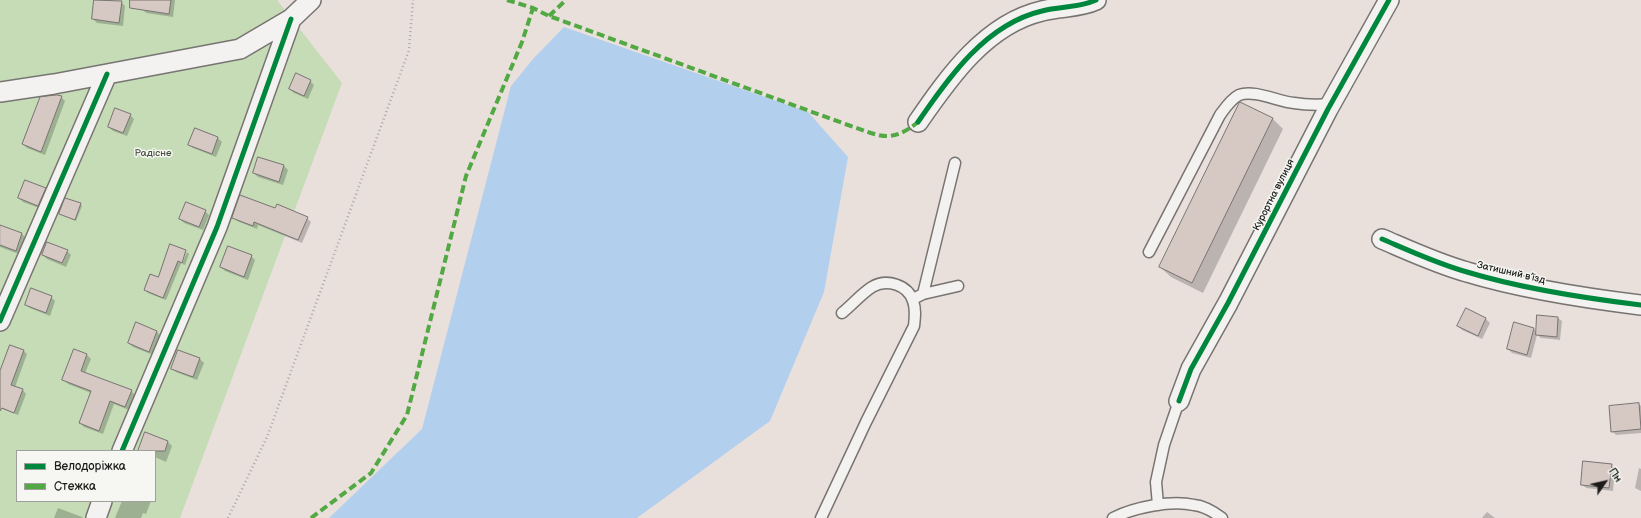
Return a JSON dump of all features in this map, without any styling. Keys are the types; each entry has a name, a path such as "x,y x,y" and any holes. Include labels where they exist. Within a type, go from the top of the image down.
{"street":[{"path":"0,92 240,49 291,19 310,0"},
{"path":"918,122 938,93 977,47 994,34 1013,23 1042,11 1085,5 1096,0"},
{"name":"Курортна вулиця","path":"1179,401 1191,369 1228,303 1331,104 1389,0"},
{"path":"122,450 217,227 291,19"},
{"path":"0,321 107,74"},
{"name":"Затишний в’їзд","path":"1382,239 1426,258 1467,272 1564,294 1641,304"},
{"path":"96,518 102,502"}],"lane":[{"path":"1149,252 1220,115 1234,98 1240,95 1256,94 1293,103 1315,105 1331,104"},
{"path":"923,294 955,163"},
{"path":"821,518 866,422 914,326 915,308 913,299 903,288 896,284 880,284 873,286 842,313"},
{"path":"913,299 923,294 958,286"},
{"path":"1158,505 1156,482 1164,445 1179,401"},
{"path":"1113,518 1158,505 1176,504 1195,505 1211,511 1222,518"}],"path":[{"path":"228,518 267,437 409,50 413,0"}],"green space":[{"name":"Радісне","path":"0,0 277,0 342,83 180,518 0,518"}],"water":[{"path":"564,27 808,112 848,157 824,292 770,421 637,518 329,518 422,429 511,86 533,59"}],"building":[{"path":"94,0 122,1 119,23 92,19"},
{"path":"130,0 171,0 169,14 130,8"},
{"path":"296,73 311,80 304,96 289,89"},
{"path":"57,95 62,96 41,152 22,144 40,97"},
{"path":"1240,102 1273,118 1192,283 1159,267"},
{"path":"115,108 131,114 123,133 108,127"},
{"path":"195,128 218,137 212,154 188,145"},
{"path":"258,157 284,165 279,182 253,173"},
{"path":"25,180 46,188 38,206 18,198"},
{"path":"240,195 275,208 277,204 308,217 298,240 254,222 253,226 232,218"},
{"path":"65,198 81,203 75,220 59,214"},
{"path":"186,202 206,210 199,227 179,219"},
{"path":"0,225 22,233 16,251 0,245"},
{"path":"47,242 68,250 62,263 42,255"},
{"path":"170,244 186,250 182,263 178,261 163,298 144,290 150,274 158,277"},
{"path":"228,246 252,255 244,277 220,267"},
{"path":"31,288 52,296 46,313 25,305"},
{"path":"1466,308 1486,318 1478,336 1457,326"},
{"path":"1537,315 1558,317 1557,337 1536,335"},
{"path":"136,322 157,331 149,352 128,343"},
{"path":"1514,322 1534,328 1527,355 1507,349"},
{"path":"10,345 24,350 11,385 23,389 14,413 2,408 0,411 0,371"},
{"path":"74,349 87,354 81,371 132,390 125,407 110,401 99,431 79,423 91,391 62,380"},
{"path":"178,350 200,358 193,377 171,369"},
{"path":"1639,403 1641,429 1611,432 1609,406"},
{"path":"145,432 168,441 165,451 138,450"},
{"path":"1583,461 1612,464 1609,488 1581,485"}],"marked path":[{"path":"507,0 533,8 549,16 876,135 891,136 899,134 918,122"},
{"path":"549,16 566,0"},
{"path":"311,518 371,473 407,415 466,176 522,42 533,8"}],"cycle path":[{"path":"918,122 956,71 971,54 986,40 1003,28 1022,18 1042,11 1076,6 1096,0"},
{"path":"1179,401 1191,369 1228,303 1328,109 1389,0"},
{"path":"122,450 217,227 291,19"},
{"path":"0,321 107,74"},
{"path":"1382,239 1445,265 1488,278 1553,292 1641,305"}]}
